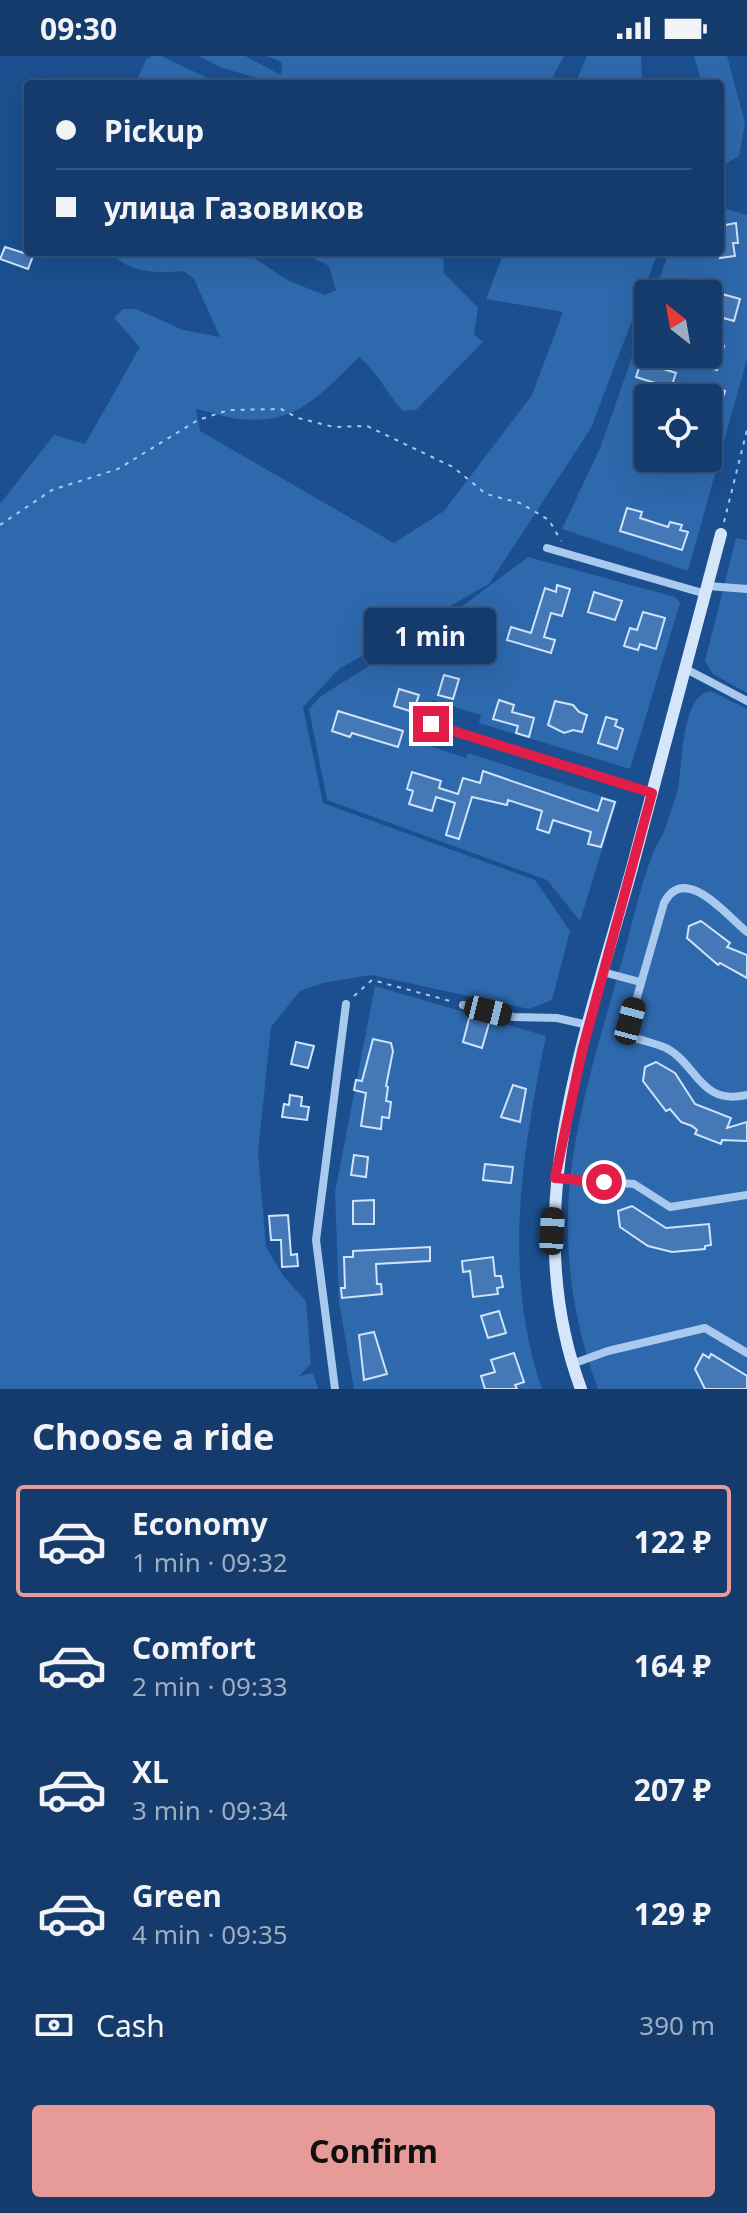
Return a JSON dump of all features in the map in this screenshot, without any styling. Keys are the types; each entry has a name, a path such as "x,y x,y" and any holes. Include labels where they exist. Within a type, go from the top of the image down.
{"street":[{"path":"581,1389 572,1364 555,1284 552,1231 555,1178 588,1025 721,534"},
{"path":"547,548 707,590 747,589"},
{"path":"686,669 747,701"},
{"path":"431,724 652,793"},
{"path":"747,932 698,891 678,889 664,903 629,1025 633,1036 669,1049 703,1087 735,1098 747,1095"},
{"path":"603,972 640,982"},
{"path":"335,1389 316,1240 346,1004"},
{"path":"463,1005 514,1017 557,1018 588,1025"},
{"path":"555,1178 634,1184 670,1207 747,1195"},
{"path":"572,1364 608,1351 705,1328 747,1353"}],"path":[{"path":"0,525 52,490 118,469 198,420 229,410 281,409 298,418 334,427 367,426 453,467 486,494 520,503 549,520 568,554"},
{"path":"721,534 747,430"},
{"path":"346,1004 372,980 463,1005"}],"shaded area":[{"path":"161,56 212,80 137,80 146,60"},
{"path":"199,56 245,56 281,75 282,62 267,56 564,56 551,80 261,80 222,68"},
{"path":"587,56 641,56 642,80 577,80"},
{"path":"694,56 727,56 745,123 739,156 724,165 724,80 701,80"},
{"path":"724,208 747,215 747,359 722,449 722,384 634,384 634,472 716,472 688,571 562,529 601,446 634,351 634,368 722,368 722,280 659,280 668,256 724,256"},
{"path":"116,256 251,256 289,281 325,295 336,290 329,266 309,256 443,256 444,273 478,308 474,334 483,342 416,410 403,411 372,369 359,357 318,396 289,413 254,420 196,409 200,431 394,543 444,511 532,395 563,312 486,299 502,256 656,256 647,280 634,280 634,315 591,428 489,584 339,669 303,707 323,803 535,880 570,931 552,1000 529,1009 371,975 323,983 300,991 271,1027 258,1153 266,1247 284,1277 306,1301 311,1364 299,1376 313,1373 318,1389 0,1389 0,504 54,435 85,444 140,347 114,318 123,309 136,309 183,330 220,337 194,279 184,271 154,272 126,265"},
{"path":"736,538 747,540 747,693 713,674 705,661"},
{"path":"528,557 675,597 680,603 630,769 479,723 481,715 432,700 418,742 466,758 468,753 617,801 580,921 547,880 327,800 309,709 321,696 448,617"},
{"path":"711,691 747,709 747,1389 598,1389 576,1312 569,1260 568,1207 574,1152 592,1069 639,894 677,792 689,715 702,695"},
{"path":"375,986 546,1036 524,1169 519,1257 522,1301 542,1389 354,1389 339,1302 335,1192"}],"building":[{"path":"736,223 738,243 733,243 735,256 720,258 724,256 724,225"},
{"path":"5,247 24,253 24,256 33,256 28,269 0,259"},
{"path":"722,294 740,299 734,321 722,318"},
{"path":"639,368 660,368 676,373 672,384 658,384 636,377"},
{"path":"627,508 642,512 640,518 668,527 670,522 682,525 680,530 688,532 682,550 620,531"},
{"path":"557,585 570,589 562,616 551,613 544,637 555,640 551,653 507,640 511,627 531,633 545,588 556,592"},
{"path":"594,592 622,601 615,620 588,612"},
{"path":"643,612 665,618 656,649 640,644 638,650 624,646 630,628 637,630"},
{"path":"444,675 459,679 453,699 438,695"},
{"path":"399,689 419,695 413,712 394,706"},
{"path":"499,700 514,705 512,712 534,718 529,737 516,733 518,726 493,719"},
{"path":"555,701 573,705 587,715 582,732 573,730 564,733 548,725"},
{"path":"338,711 403,731 398,747 352,733 350,737 332,731"},
{"path":"606,717 617,720 615,726 623,729 617,749 598,743"},
{"path":"483,771 598,811 602,798 615,802 601,847 588,844 591,832 553,820 549,833 537,829 542,811 508,800 507,805 472,797 459,839 446,835 455,803 436,797 432,811 409,804 413,791 407,789 412,772 441,781 439,788 458,794 463,778 480,783"},
{"path":"701,921 730,943 727,947 747,955 747,978 720,963 718,965 687,938 689,926"},
{"path":"470,1015 490,1020 482,1048 463,1042"},
{"path":"373,1039 391,1043 393,1051 386,1086 386,1101 391,1102 389,1118 382,1117 381,1129 361,1126 366,1093 354,1090 356,1080 362,1081"},
{"path":"296,1042 314,1046 308,1068 291,1064"},
{"path":"656,1062 675,1073 695,1104 731,1118 727,1128 747,1122 747,1141 722,1140 721,1144 695,1134 697,1130 692,1126 681,1122 670,1109 666,1111 643,1081 645,1067"},
{"path":"513,1085 526,1089 520,1122 501,1117"},
{"path":"290,1095 302,1097 301,1106 309,1107 307,1120 282,1117 284,1104 289,1105"},
{"path":"354,1155 368,1157 366,1177 351,1175"},
{"path":"485,1164 513,1167 511,1183 483,1180"},
{"path":"374,1200 374,1224 353,1224 353,1201"},
{"path":"632,1206 666,1228 709,1224 711,1245 705,1246 705,1249 672,1252 648,1246 620,1227 618,1211"},
{"path":"288,1215 291,1255 297,1254 298,1266 282,1267 281,1240 271,1240 269,1216"},
{"path":"430,1247 430,1261 376,1264 377,1284 381,1284 382,1294 342,1298 341,1288 345,1288 344,1257 353,1257 353,1251"},
{"path":"493,1257 495,1276 501,1276 503,1287 497,1288 498,1294 473,1297 470,1271 463,1272 462,1261"},
{"path":"499,1311 506,1333 488,1338 481,1316"},
{"path":"374,1332 387,1374 364,1380 359,1335"},
{"path":"514,1353 524,1382 515,1385 517,1389 485,1389 481,1376 495,1372 491,1360"},
{"path":"703,1354 709,1358 711,1354 747,1376 747,1389 705,1389 695,1369"}],"route":[{"path":"431,724 652,793 594,1001 564,1126 555,1178 604,1182"}]}
